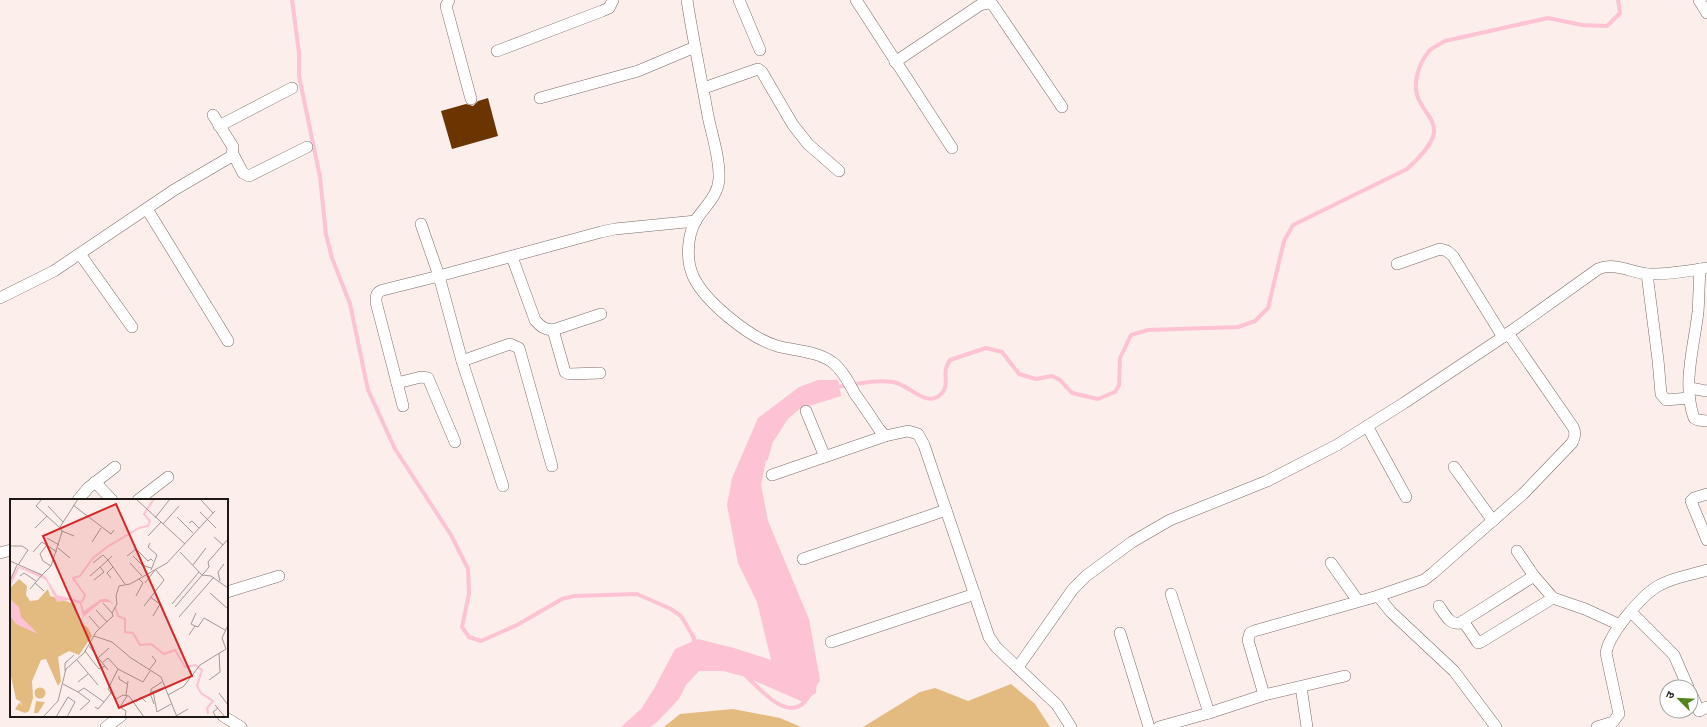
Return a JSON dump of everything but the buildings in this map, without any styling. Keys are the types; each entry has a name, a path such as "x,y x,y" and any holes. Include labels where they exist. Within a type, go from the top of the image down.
{"street":[{"path":"497,51 609,8 613,0"},
{"path":"687,0 717,157 719,179 716,192 709,205 696,221 688,245 688,261 693,276 711,301 726,315 760,339 775,346 820,355 833,362 842,372 885,436"},
{"path":"739,0 760,50"},
{"path":"856,0 952,148"},
{"path":"1699,0 1707,13"},
{"path":"447,1 446,6 471,99"},
{"path":"895,62 980,5 989,3 993,5 1062,107"},
{"path":"540,98 638,71 695,47"},
{"path":"704,88 758,69 762,72 800,135 839,171"},
{"path":"219,126 292,88"},
{"path":"213,115 233,147 233,154 242,173 249,176 307,147"},
{"path":"0,298 54,271 146,209 233,154"},
{"path":"146,209 228,341"},
{"path":"403,406 376,302 378,291 512,257 587,235 615,229 696,221"},
{"path":"421,224 439,276 462,361 503,486"},
{"path":"1264,695 1248,640 1250,633 1378,596 1424,580 1493,521 1533,484 1572,443 1575,431 1506,335 1453,256 1447,251 1440,249 1397,264"},
{"path":"80,254 132,327"},
{"path":"512,257 535,320 540,326 545,329 553,330 601,314"},
{"path":"1018,667 1073,589 1086,576 1132,542 1170,520 1268,481 1337,445 1506,335 1584,278 1604,266 1611,266 1647,274 1703,268 1698,312 1690,359 1689,393 1694,418 1707,421"},
{"path":"1647,274 1658,360 1660,394 1666,400 1689,393 1707,392"},
{"path":"553,330 565,372 569,374 600,373"},
{"path":"462,361 510,344 519,348 552,466"},
{"path":"397,383 421,377 428,378 455,442"},
{"path":"806,411 825,457"},
{"path":"1367,426 1406,497"},
{"path":"772,475 885,436 908,431 918,434 924,445 989,637 996,647 1057,705 1071,727"},
{"path":"79,499 95,482 115,467"},
{"path":"1454,467 1493,521"},
{"path":"139,499 168,477"},
{"path":"95,482 111,499"},
{"path":"1707,494 1694,498 1691,501 1707,540"},
{"path":"803,559 946,510"},
{"path":"0,553 10,550"},
{"path":"1517,551 1534,576 1553,598 1585,609 1620,625"},
{"path":"1331,563 1358,601"},
{"path":"1597,727 1613,722 1619,714 1606,654 1607,647 1620,625 1644,597 1660,584 1707,570"},
{"path":"228,592 279,576"},
{"path":"1439,606 1452,623 1456,624 1534,576"},
{"path":"831,642 975,594"},
{"path":"1171,594 1209,713"},
{"path":"1378,596 1391,612 1454,671 1496,727"},
{"path":"1463,621 1478,643 1553,598"},
{"path":"1631,612 1674,655 1684,679"},
{"path":"1120,633 1149,727"},
{"path":"1159,727 1264,695 1345,676"},
{"path":"1301,687 1307,727"},
{"path":"106,727 120,717"},
{"path":"225,717 241,727"}],"shaded area":[{"path":"818,380 838,380 841,396 793,411 768,450 761,485 768,521 809,619 818,669 816,693 803,702 746,677 723,671 699,671 686,685 679,699 656,723 650,727 621,727 641,709 655,687 675,649 698,639 734,648 771,660 757,602 738,563 727,505 732,478 758,418 799,387"},
{"path":"1011,684 1035,704 1050,727 863,727 920,692 935,688 968,701"},
{"path":"733,709 780,718 801,727 664,727 680,714"}],"waterway":[{"path":"292,0 299,53 299,76 320,177 326,235 332,258 350,304 368,390 395,449 451,535 468,569 469,593 462,627 469,637 481,641 517,625 562,599 574,596 637,594 671,609 681,616 694,638 693,646"},
{"path":"836,387 883,381 902,385 925,398 936,398 945,388 946,368 950,360 986,348 1002,352 1019,374 1036,379 1052,376 1060,380 1072,393 1098,399 1115,392 1119,385 1120,358 1131,335 1148,330 1238,327 1255,321 1268,308 1284,241 1293,225 1407,169 1419,157 1431,142 1434,132 1433,124 1420,102 1416,90 1419,69 1429,51 1445,41 1548,18 1582,25 1607,26 1620,13 1618,0"},
{"path":"787,417 799,407"},
{"path":"766,459 770,445"},
{"path":"814,686 818,680 817,672"},
{"path":"745,675 776,703 785,707 794,708 802,705 809,696"}]}
